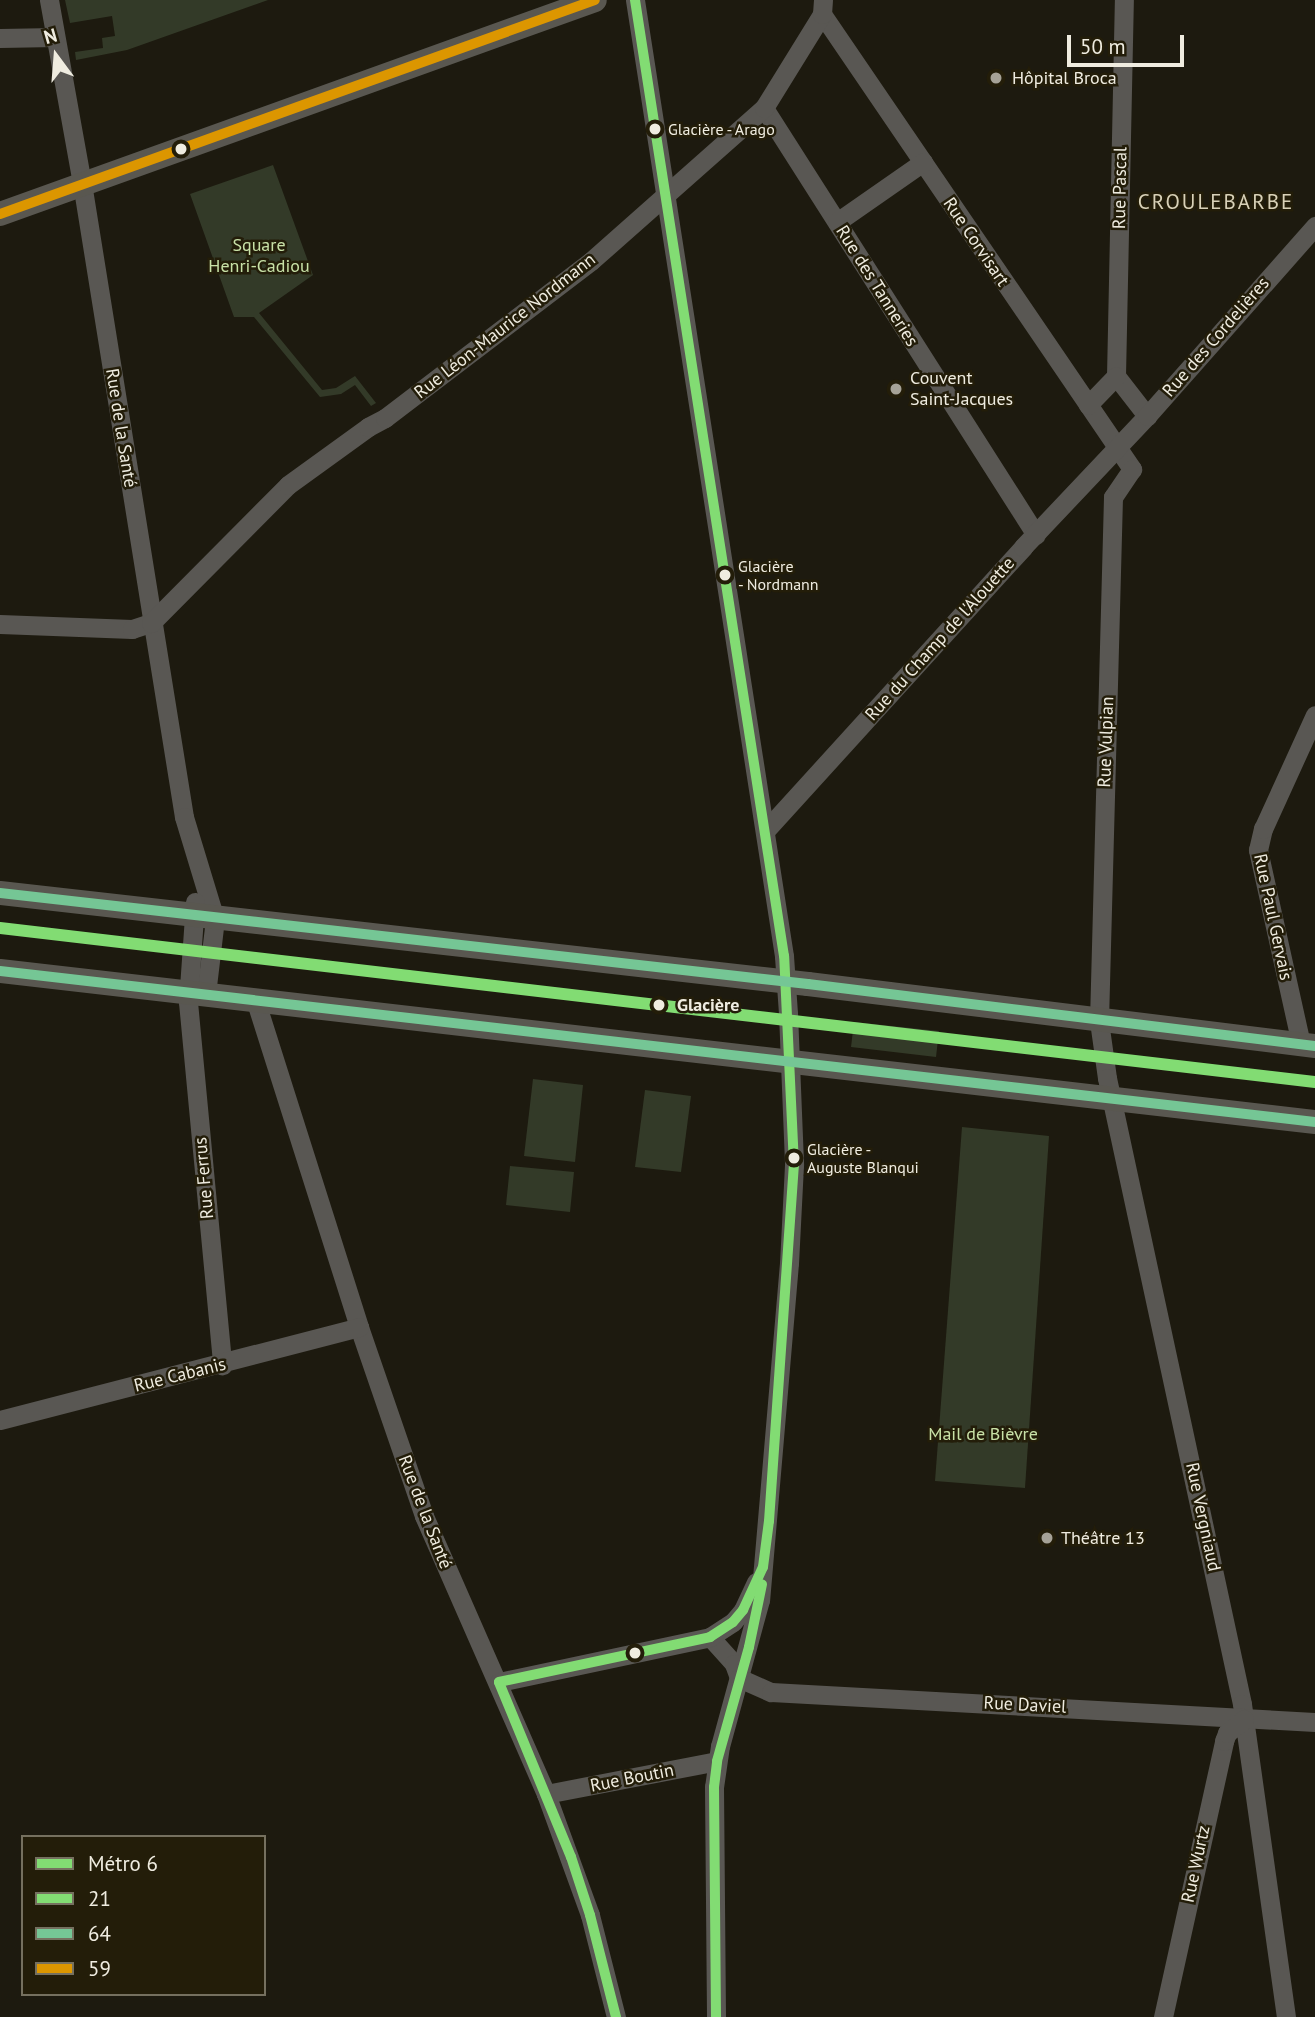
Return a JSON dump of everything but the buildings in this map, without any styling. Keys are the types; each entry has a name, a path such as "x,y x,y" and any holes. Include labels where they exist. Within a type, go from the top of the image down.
{"main road":[{"path":"0,214 595,0"},
{"path":"0,893 786,982 1308,1045"},
{"path":"0,971 1315,1122"}],"street":[{"name":"Rue de la Santé","path":"49,0 82,183 184,817 205,917"},
{"path":"635,0 765,831 786,982 793,1194 772,1495 760,1600 717,1761 714,1787 716,2017"},
{"name":"Rue Pascal","path":"1116,376 1124,0"},
{"name":"Rue Léon-Maurice Nordmann","path":"151,623 288,485 354,437 376,425 591,261 764,108 822,7"},
{"name":"Rue Corvisart","path":"822,7 923,162 1132,469"},
{"path":"0,37 55,37"},
{"name":"Rue des Tanneries","path":"764,108 1036,535"},
{"path":"837,222 923,162"},
{"name":"Rue des Cordelières","path":"1116,447 1147,416 1315,226"},
{"path":"1088,405 1116,376 1147,416"},
{"name":"Rue du Champ de l'Alouette","path":"765,831 1116,447"},
{"name":"Rue Vulpian","path":"1099,1021 1113,497 1132,469"},
{"path":"0,624 132,629 151,623"},
{"name":"Rue Paul Gervais","path":"1308,1045 1258,850 1263,830 1315,715"},
{"name":"Rue Ferrus","path":"205,917 197,993 222,1365"},
{"name":"Rue de la Santé","path":"255,999 359,1327 437,1551 499,1682 547,1794 590,1915 616,2017"},
{"name":"Rue Vergniaud","path":"1099,1021 1112,1098 1244,1718 1286,2017"},
{"name":"Rue Cabanis","path":"0,1420 222,1365 359,1327"},
{"path":"499,1682 710,1637 733,1622 743,1610 763,1567"},
{"path":"710,1637 734,1664 739,1678"},
{"name":"Rue Daviel","path":"739,1678 771,1692 1315,1722"},
{"name":"Rue Wurtz","path":"1163,2017 1224,1741 1227,1733 1244,1718"},
{"name":"Rue Boutin","path":"547,1794 717,1761"}],"green space":[{"path":"65,0 268,0 127,50 76,60 75,52 103,48 102,38 115,36 112,16 70,23"},
{"name":"Square Henri-Cadiou","path":"273,165 313,275 259,313 322,390 336,388 355,376 376,403 371,406 355,385 341,394 320,397 254,317 234,317 190,194"},
{"path":"854,1022 939,1031 936,1057 851,1047"},
{"path":"533,1079 583,1085 575,1162 524,1156"},
{"path":"645,1090 691,1096 681,1172 635,1167"},
{"name":"Mail de Bièvre","path":"962,1127 1049,1136 1025,1488 935,1481"},
{"path":"510,1166 574,1172 570,1212 506,1205"}],"metro line":[{"name":"6","path":"0,928 1315,1082"}],"transit line":[{"name":"59","path":"0,214 595,0"},
{"name":"21","path":"616,2017 590,1915 571,1857 499,1682 710,1637 733,1622 743,1610 763,1567 769,1521 794,1165 784,956 635,0"},
{"name":"64","path":"0,893 808,984 1315,1046"},
{"name":"64","path":"0,971 1315,1122"},
{"name":"21","path":"716,2017 714,1787 717,1761 749,1647 762,1584"}],"place":[{"name":"Hôpital Broca","path":"996,78"},
{"name":"Glacière - Arago","path":"655,129"},
{"name":"Couvent Saint-Jacques","path":"896,389"},
{"name":"Glacière - Nordmann","path":"725,575"},
{"name":"Glacière","path":"659,1005"},
{"name":"Glacière - Auguste Blanqui","path":"794,1158"},
{"name":"Théâtre 13","path":"1047,1538"}],"district":[{"name":"CROULEBARBE","path":"1216,202"}]}
